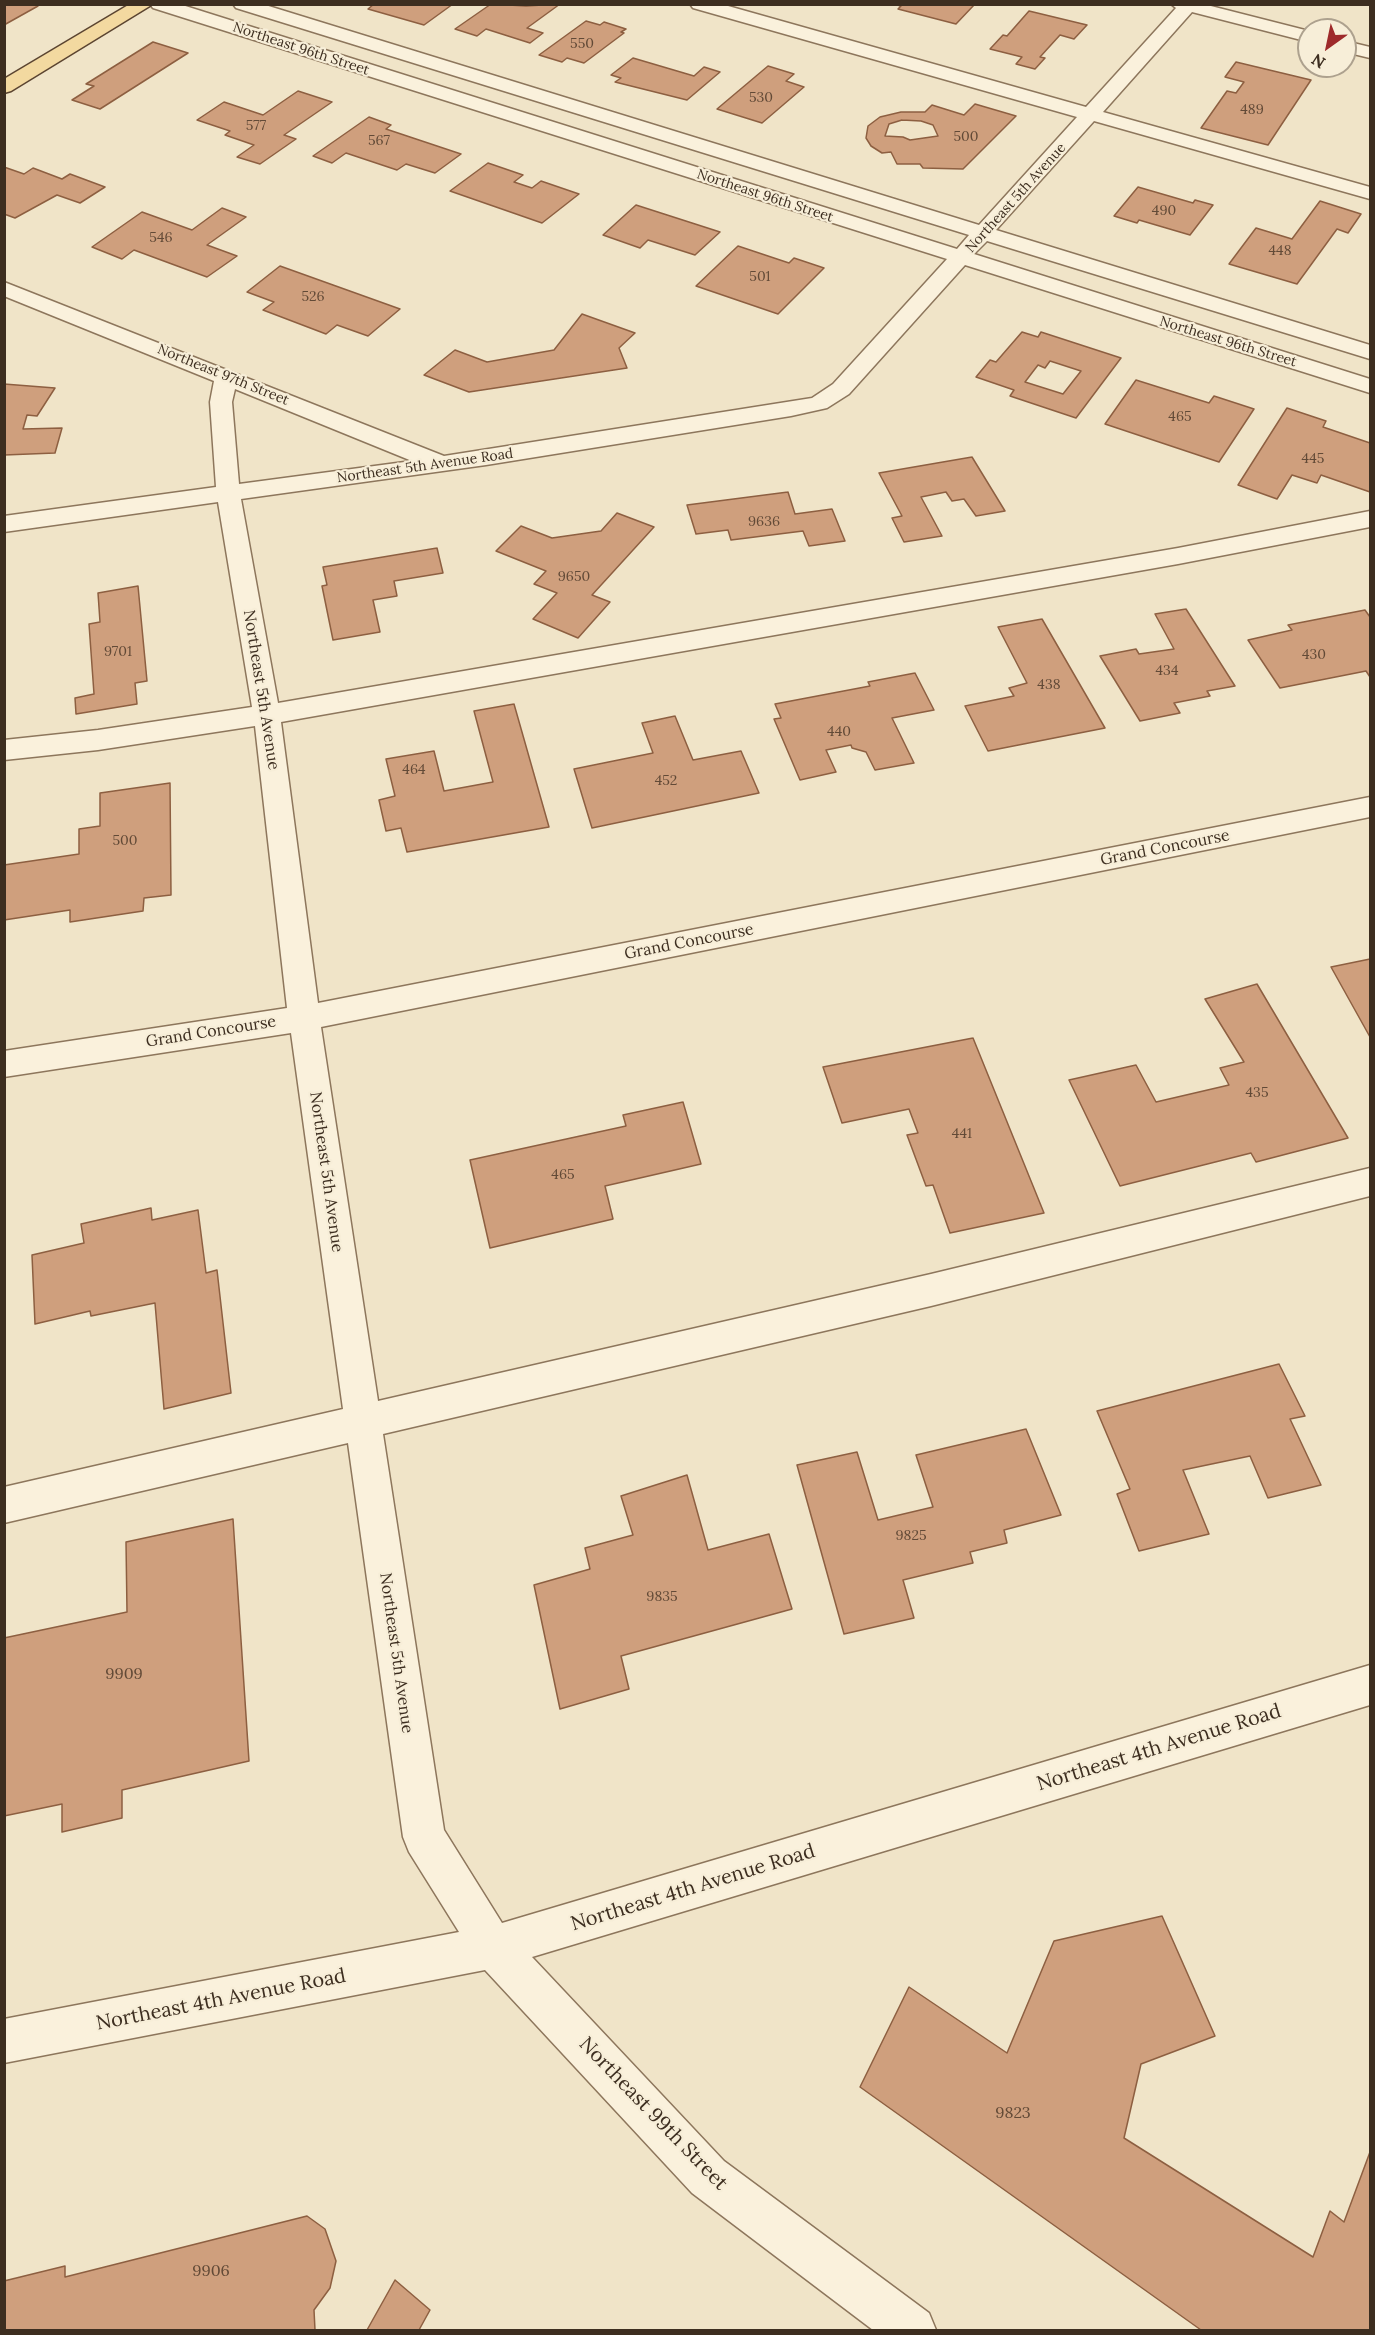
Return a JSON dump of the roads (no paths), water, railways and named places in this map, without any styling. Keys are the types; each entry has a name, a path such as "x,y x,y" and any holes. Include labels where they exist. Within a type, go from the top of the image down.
{"main road":[{"path":"4,87 144,4"}],"street":[{"name":"Northeast 96th Street","path":"159,4 1371,386"},
{"name":"Northeast 96th Street","path":"242,4 1371,352"},
{"path":"699,4 1371,194"},
{"name":"Northeast 5th Avenue","path":"841,389 985,233 1186,5"},
{"path":"1186,5 1297,34"},
{"name":"Northeast 97th Street","path":"4,288 440,464"},
{"name":"Northeast 5th Avenue","path":"226,376 221,402 228,492 267,715 304,1018 424,1837 493,1947"},
{"name":"Northeast 5th Avenue Road","path":"4,524 440,464 791,409 819,403 841,389"},
{"path":"4,750 98,741 267,715 1178,556 1371,519"},
{"name":"Grand Concourse","path":"4,1064 304,1018 1371,807"},
{"path":"4,1505 362,1420 931,1290 1371,1182"},
{"name":"Northeast 4th Avenue Road","path":"4,2042 493,1947 1371,1685"},
{"name":"Northeast 99th Street","path":"493,1947 708,2177 912,2331"}]}
